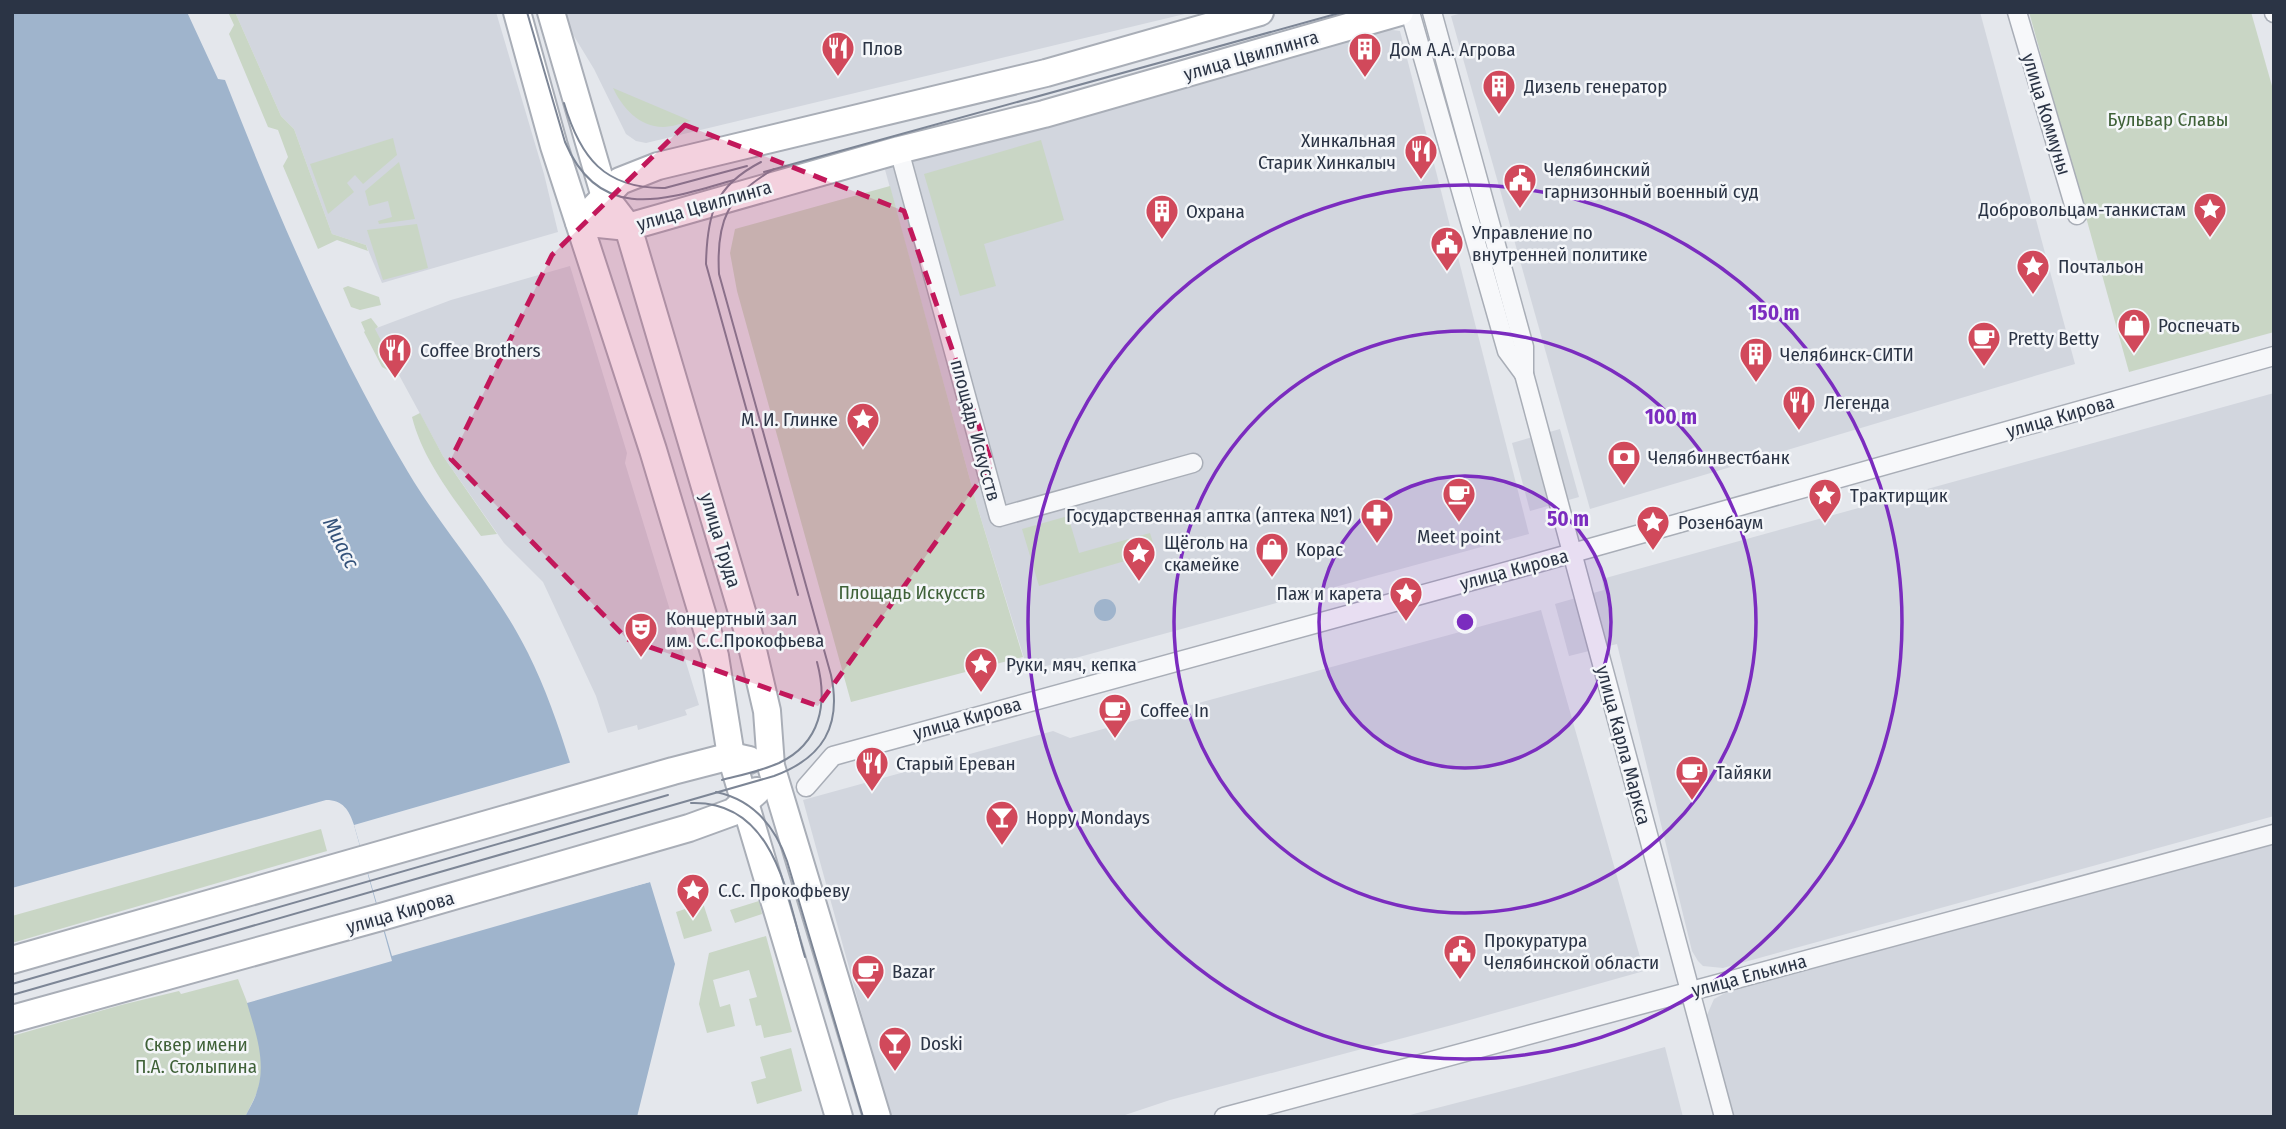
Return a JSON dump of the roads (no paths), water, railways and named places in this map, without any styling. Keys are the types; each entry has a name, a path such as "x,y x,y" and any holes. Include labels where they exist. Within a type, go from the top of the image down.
{"main road":[{"name":"улица Труда","path":"517,12 554,146 653,450 715,656 731,755 839,1117"},
{"name":"улица Труда","path":"551,12 605,197 628,227 751,642 767,711 772,771 877,1117"},
{"name":"улица Цвиллинга","path":"579,222 620,181 658,166 1046,73 1260,12"},
{"name":"улица Цвиллинга","path":"579,222 628,227 899,150 1044,114 1400,12"},
{"path":"12,960 731,755 772,771"},
{"name":"улица Кирова","path":"12,1019 381,918 733,813 772,771"}],"street":[{"name":"улица Карла Маркса","path":"1410,12 1507,351 1524,373"},
{"name":"улица Карла Маркса","path":"1432,12 1524,347 1524,373 1533,408 1724,1117"},
{"name":"улица Коммуны","path":"2017,12 2077,215"},
{"name":"площадь Искусств","path":"899,150 999,517 1193,463"},
{"name":"улица Кирова","path":"806,786 833,756 2274,356"},
{"name":"улица Елькина","path":"1224,1117 2274,834"}],"water":[{"name":"Миасс","path":"12,12 187,12 218,79 225,80 309,280 381,425 422,495 501,606 528,653 563,740 608,893 650,882 675,964 637,1117 245,1117 256,1094 261,1069 259,1047 247,1003 392,961 354,825 347,810 337,802 326,800 12,888"},
{"path":"1101,599 1109,599 1116,606 1116,614 1109,621 1101,621 1094,614 1094,606"}],"tram line":[{"path":"527,12 565,142 580,168 597,186 616,196 638,199 684,194 734,180"},
{"path":"764,172 1343,12"},
{"path":"564,103 570,122 587,154 610,176 626,183 665,188 747,166"},
{"path":"761,162 733,181 716,204 708,231 706,264 798,595"},
{"path":"12,995 774,776 791,769 816,750 831,725 834,710 831,675 719,274 720,239 728,212 745,189 774,169"},
{"path":"722,780 779,763 804,745 818,720 821,707 822,692 817,662"},
{"path":"716,792 752,808 769,826 782,848 863,1117"},
{"path":"12,984 668,795"},
{"path":"691,803 719,806 742,817 759,834 773,856 783,881 805,957"}],"place":[{"name":"Плов","path":"838,78"},
{"name":"Дом А.А. Агрова","path":"1365,79"},
{"name":"Дизель генератор","path":"1499,116"},
{"name":"Хинкальная Старик Хинкалыч","path":"1421,181"},
{"name":"Челябинский гарнизонный военный суд","path":"1520,210"},
{"name":"Добровольцам-танкистам","path":"2210,239"},
{"name":"Охрана","path":"1162,241"},
{"name":"Управление по внутренней политике","path":"1447,273"},
{"name":"Почтальон","path":"2033,296"},
{"name":"Роспечать","path":"2134,355"},
{"name":"Pretty Betty","path":"1984,368"},
{"name":"Coffee Brothers","path":"395,380"},
{"name":"Челябинск-СИТИ","path":"1756,384"},
{"name":"Легенда","path":"1799,432"},
{"name":"М. И. Глинке","path":"863,449"},
{"name":"Челябинвестбанк","path":"1624,487"},
{"name":"Meet point","path":"1459,524"},
{"name":"Трактирщик","path":"1825,525"},
{"name":"Государственная аптка (аптека №1)","path":"1377,545"},
{"name":"Розенбаум","path":"1653,552"},
{"name":"Корас","path":"1272,579"},
{"name":"Щёголь на скамейке","path":"1139,583"},
{"name":"Паж и карета","path":"1406,623"},
{"name":"Концертный зал им. С.С.Прокофьева","path":"641,659"},
{"name":"Руки, мяч, кепка","path":"981,694"},
{"name":"Coffee In","path":"1115,740"},
{"name":"Старый Ереван","path":"872,793"},
{"name":"Тайяки","path":"1692,802"},
{"name":"Hoppy Mondays","path":"1002,847"},
{"name":"С.С. Прокофьеву","path":"693,920"},
{"name":"Прокуратура Челябинской области","path":"1460,981"},
{"name":"Bazar","path":"868,1001"},
{"name":"Doski","path":"895,1073"}],"park label":[{"name":"Бульвар Славы","path":"2168,119"},
{"name":"Площадь Искусств","path":"912,592"},
{"name":"Сквер имени П.А. Столыпина","path":"196,1055"}]}
